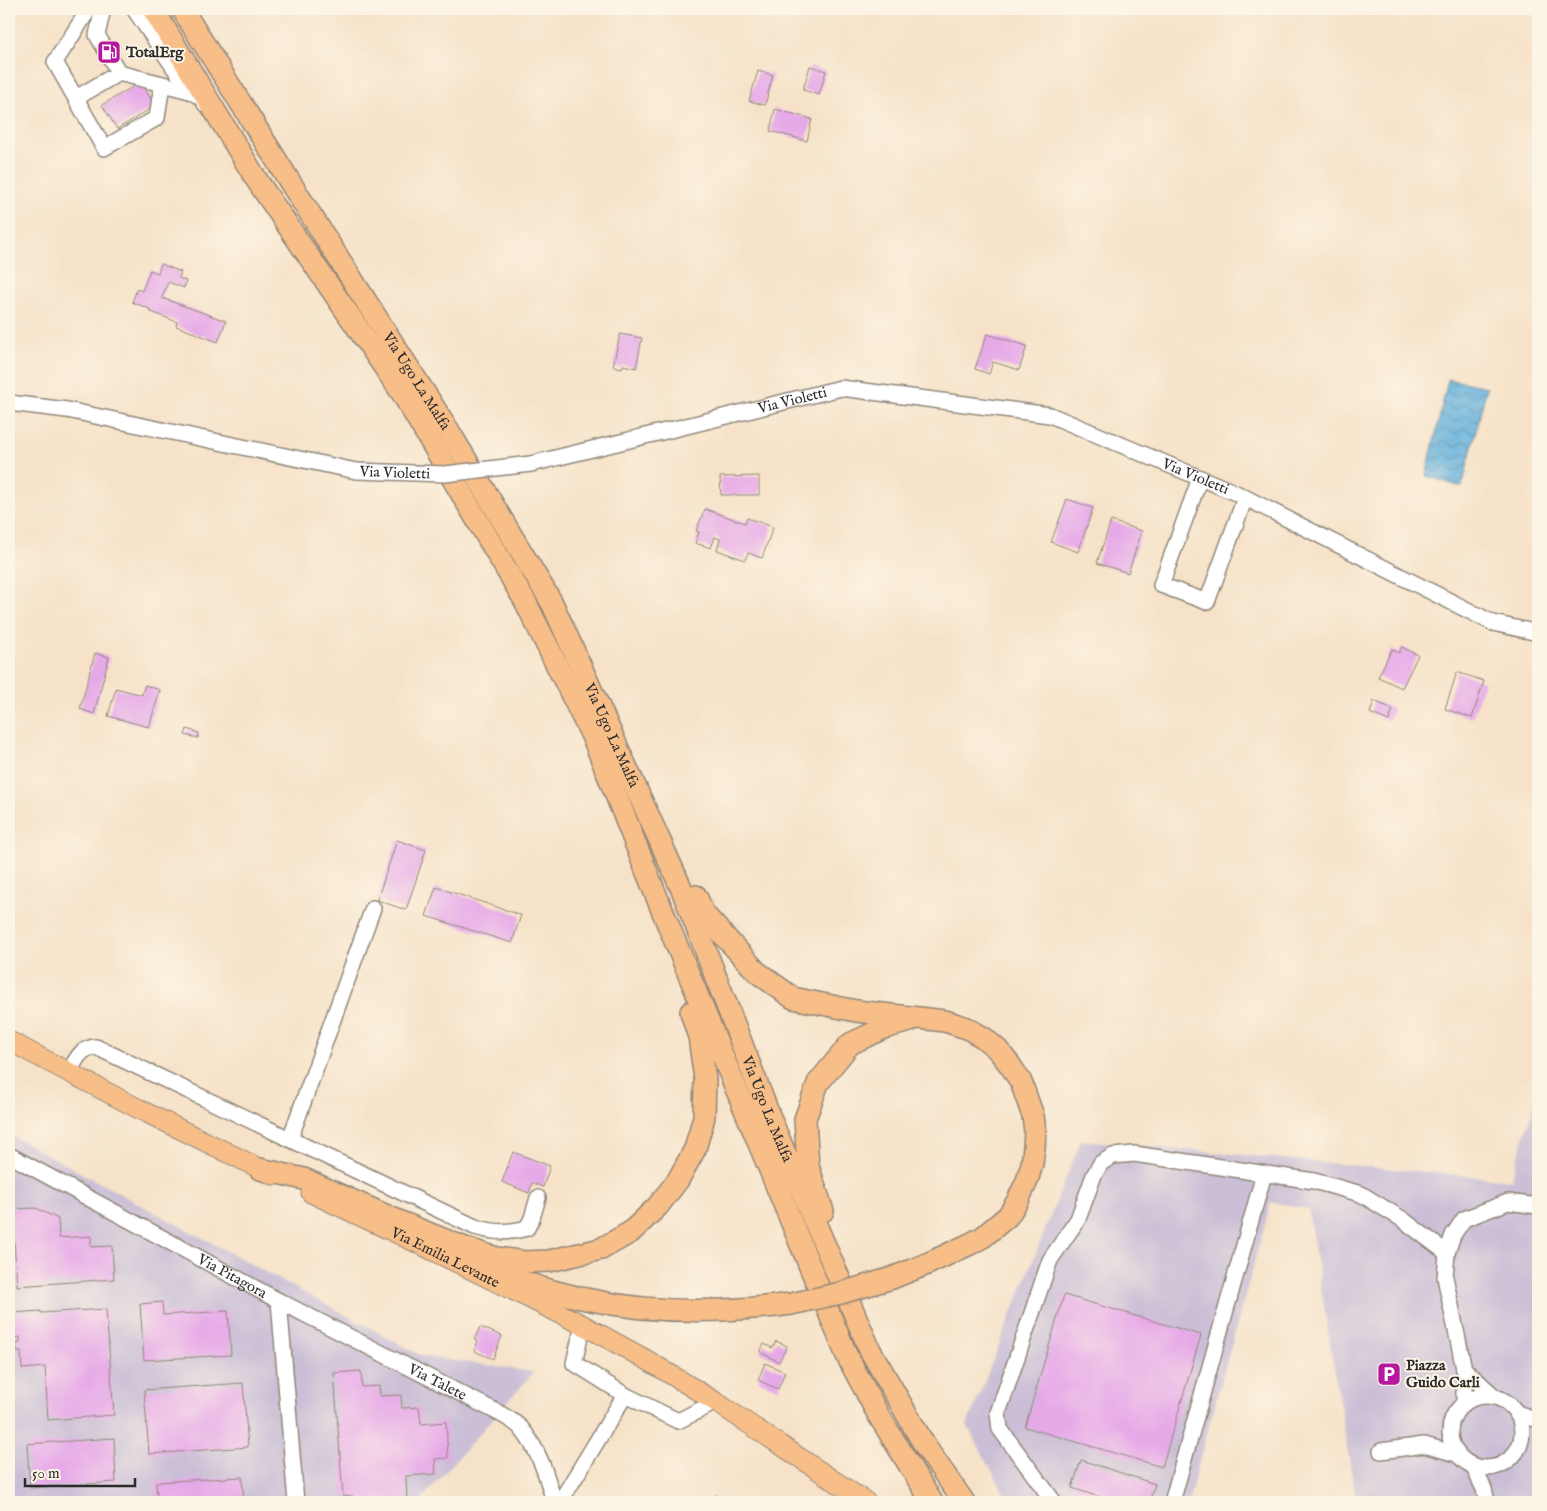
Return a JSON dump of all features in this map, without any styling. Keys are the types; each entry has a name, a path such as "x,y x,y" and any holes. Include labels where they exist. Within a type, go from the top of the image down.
{"highway":[{"name":"Via Ugo La Malfa","path":"153,9 258,182 402,393 525,601 594,740 660,905 847,1356 878,1416 932,1502"},
{"name":"Via Ugo La Malfa","path":"182,9 447,428 552,603 683,892 772,1125 870,1350 925,1446 964,1502"},
{"path":"417,1243 506,1277 577,1297 614,1304 691,1310 730,1310 791,1304 841,1293 892,1278 956,1251 983,1237 1008,1216 1021,1194 1032,1164 1035,1132 1028,1098 1021,1082 1010,1065 998,1050 984,1038 967,1028 945,1021 856,1011 793,998 757,972 704,914 578,638 552,603"},
{"path":"260,1169 304,1179 412,1227 464,1248 497,1258 525,1262 549,1261 580,1255 601,1249 631,1232 658,1206 678,1180 695,1149 704,1118 705,1080 699,1037 686,997 659,929 660,905"},
{"path":"870,1350 808,1166 805,1119 818,1083 850,1044 884,1028 925,1018"}],"main road":[{"name":"Via Emilia Levante","path":"9,1041 260,1169 417,1243 582,1325 647,1360 716,1402 866,1502"}],"street":[{"path":"89,9 55,62 104,148 157,118 162,84"},
{"path":"103,9 98,35 119,74"},
{"path":"134,9 190,91"},
{"path":"76,98 119,74 190,91 202,98 272,217 305,252"},
{"name":"Via Violetti","path":"9,403 67,410 356,471 445,474 531,464 841,388 1050,414 1245,498 1493,623 1538,633"},
{"path":"1200,478 1161,585 1207,602 1245,498"},
{"path":"290,1139 373,908"},
{"path":"69,1072 81,1052 96,1047 475,1227 493,1232 511,1232 527,1228 538,1198"},
{"path":"1054,1502 1000,1429 998,1413 1050,1260 1078,1219 1100,1163 1113,1156 1134,1154 1314,1182 1361,1194 1402,1219 1447,1253"},
{"name":"Via Pitagora","path":"9,1156 278,1301 296,1502"},
{"path":"1172,1502 1264,1174"},
{"path":"1464,1403 1464,1369 1445,1277 1447,1253 1453,1235 1464,1219 1508,1202 1538,1206"},
{"name":"Via Talete","path":"278,1301 501,1414 519,1426 534,1446 545,1469 554,1502"},
{"path":"582,1325 574,1363 625,1395 678,1421 716,1402"},
{"path":"1464,1369 1494,1396 1511,1405 1522,1424 1522,1437 1519,1448 1512,1457 1503,1464 1493,1467 1473,1466 1464,1461 1451,1444 1450,1422 1455,1411 1473,1397 1494,1396"},
{"path":"560,1502 625,1395"},
{"path":"1517,1413 1538,1420"},
{"path":"1424,1445 1450,1422"},
{"path":"1522,1437 1538,1430"},
{"path":"1381,1451 1424,1445 1457,1454"},
{"path":"1486,1496 1503,1464"},
{"path":"1473,1466 1486,1496"}],"path":[{"path":"716,1495 727,1502"}],"shaded area":[{"path":"1538,1091 1538,1502 1356,1502 1308,1209 1271,1202 1188,1502 1009,1502 967,1425 1081,1140 1511,1180"},
{"path":"9,1134 422,1356 534,1372 419,1502 9,1502"}],"water":[{"path":"1448,379 1487,387 1462,487 1426,476"}],"building":[{"path":"810,66 826,71 819,95 803,90"},
{"path":"758,71 773,75 765,105 749,101"},
{"path":"141,82 155,106 117,129 102,105"},
{"path":"775,109 812,119 807,141 770,131"},
{"path":"161,264 181,272 179,278 186,281 184,288 168,282 162,298 226,321 218,342 176,326 177,322 132,302 137,289 142,291 150,270 158,273"},
{"path":"620,334 642,338 636,368 623,365 622,368 613,366"},
{"path":"987,334 1027,346 1019,370 993,362 989,374 975,369"},
{"path":"759,476 759,495 721,495 720,477"},
{"path":"1067,499 1093,508 1078,552 1051,542"},
{"path":"705,509 745,523 747,518 773,527 762,558 748,553 745,560 717,550 720,539 715,537 711,548 695,543 699,532 696,531"},
{"path":"1111,521 1142,531 1128,573 1097,563"},
{"path":"1402,647 1418,655 1402,688 1378,677 1392,649 1399,653"},
{"path":"95,653 109,657 94,714 80,709"},
{"path":"1457,672 1484,681 1472,718 1445,709"},
{"path":"145,685 160,690 149,727 108,716 116,688 142,695"},
{"path":"1374,701 1393,709 1389,721 1370,713"},
{"path":"187,729 199,733 198,738 185,735"},
{"path":"397,840 426,850 406,910 377,900"},
{"path":"436,887 521,915 512,943 426,916"},
{"path":"513,1152 550,1166 543,1187 532,1183 529,1193 502,1182"},
{"path":"36,1208 58,1219 59,1238 91,1236 91,1247 112,1246 114,1279 17,1286 12,1209"},
{"path":"1064,1295 1201,1335 1162,1467 1025,1427"},
{"path":"162,1302 163,1315 228,1311 231,1355 144,1360 140,1304"},
{"path":"106,1309 114,1415 48,1420 45,1367 22,1369 21,1352 17,1352 16,1344 20,1343 20,1337 15,1338 13,1313"},
{"path":"480,1327 502,1336 493,1359 474,1351 478,1341 474,1340"},
{"path":"776,1341 787,1346 779,1362 760,1352 764,1344 772,1348"},
{"path":"765,1363 785,1372 778,1389 758,1380"},
{"path":"361,1371 362,1387 379,1386 380,1396 401,1395 402,1408 419,1407 421,1424 446,1422 448,1458 435,1459 436,1474 406,1476 407,1502 354,1502 353,1496 343,1497 334,1373"},
{"path":"243,1383 248,1447 149,1454 144,1390"},
{"path":"114,1438 116,1482 30,1488 27,1444"},
{"path":"1081,1460 1155,1484 1149,1502 1115,1502 1072,1488"},
{"path":"242,1477 244,1502 157,1502 156,1482"}],"place":[{"name":"TotalErg","path":"109,52"},
{"name":"Piazza Guido Carli","path":"1389,1374"}]}
